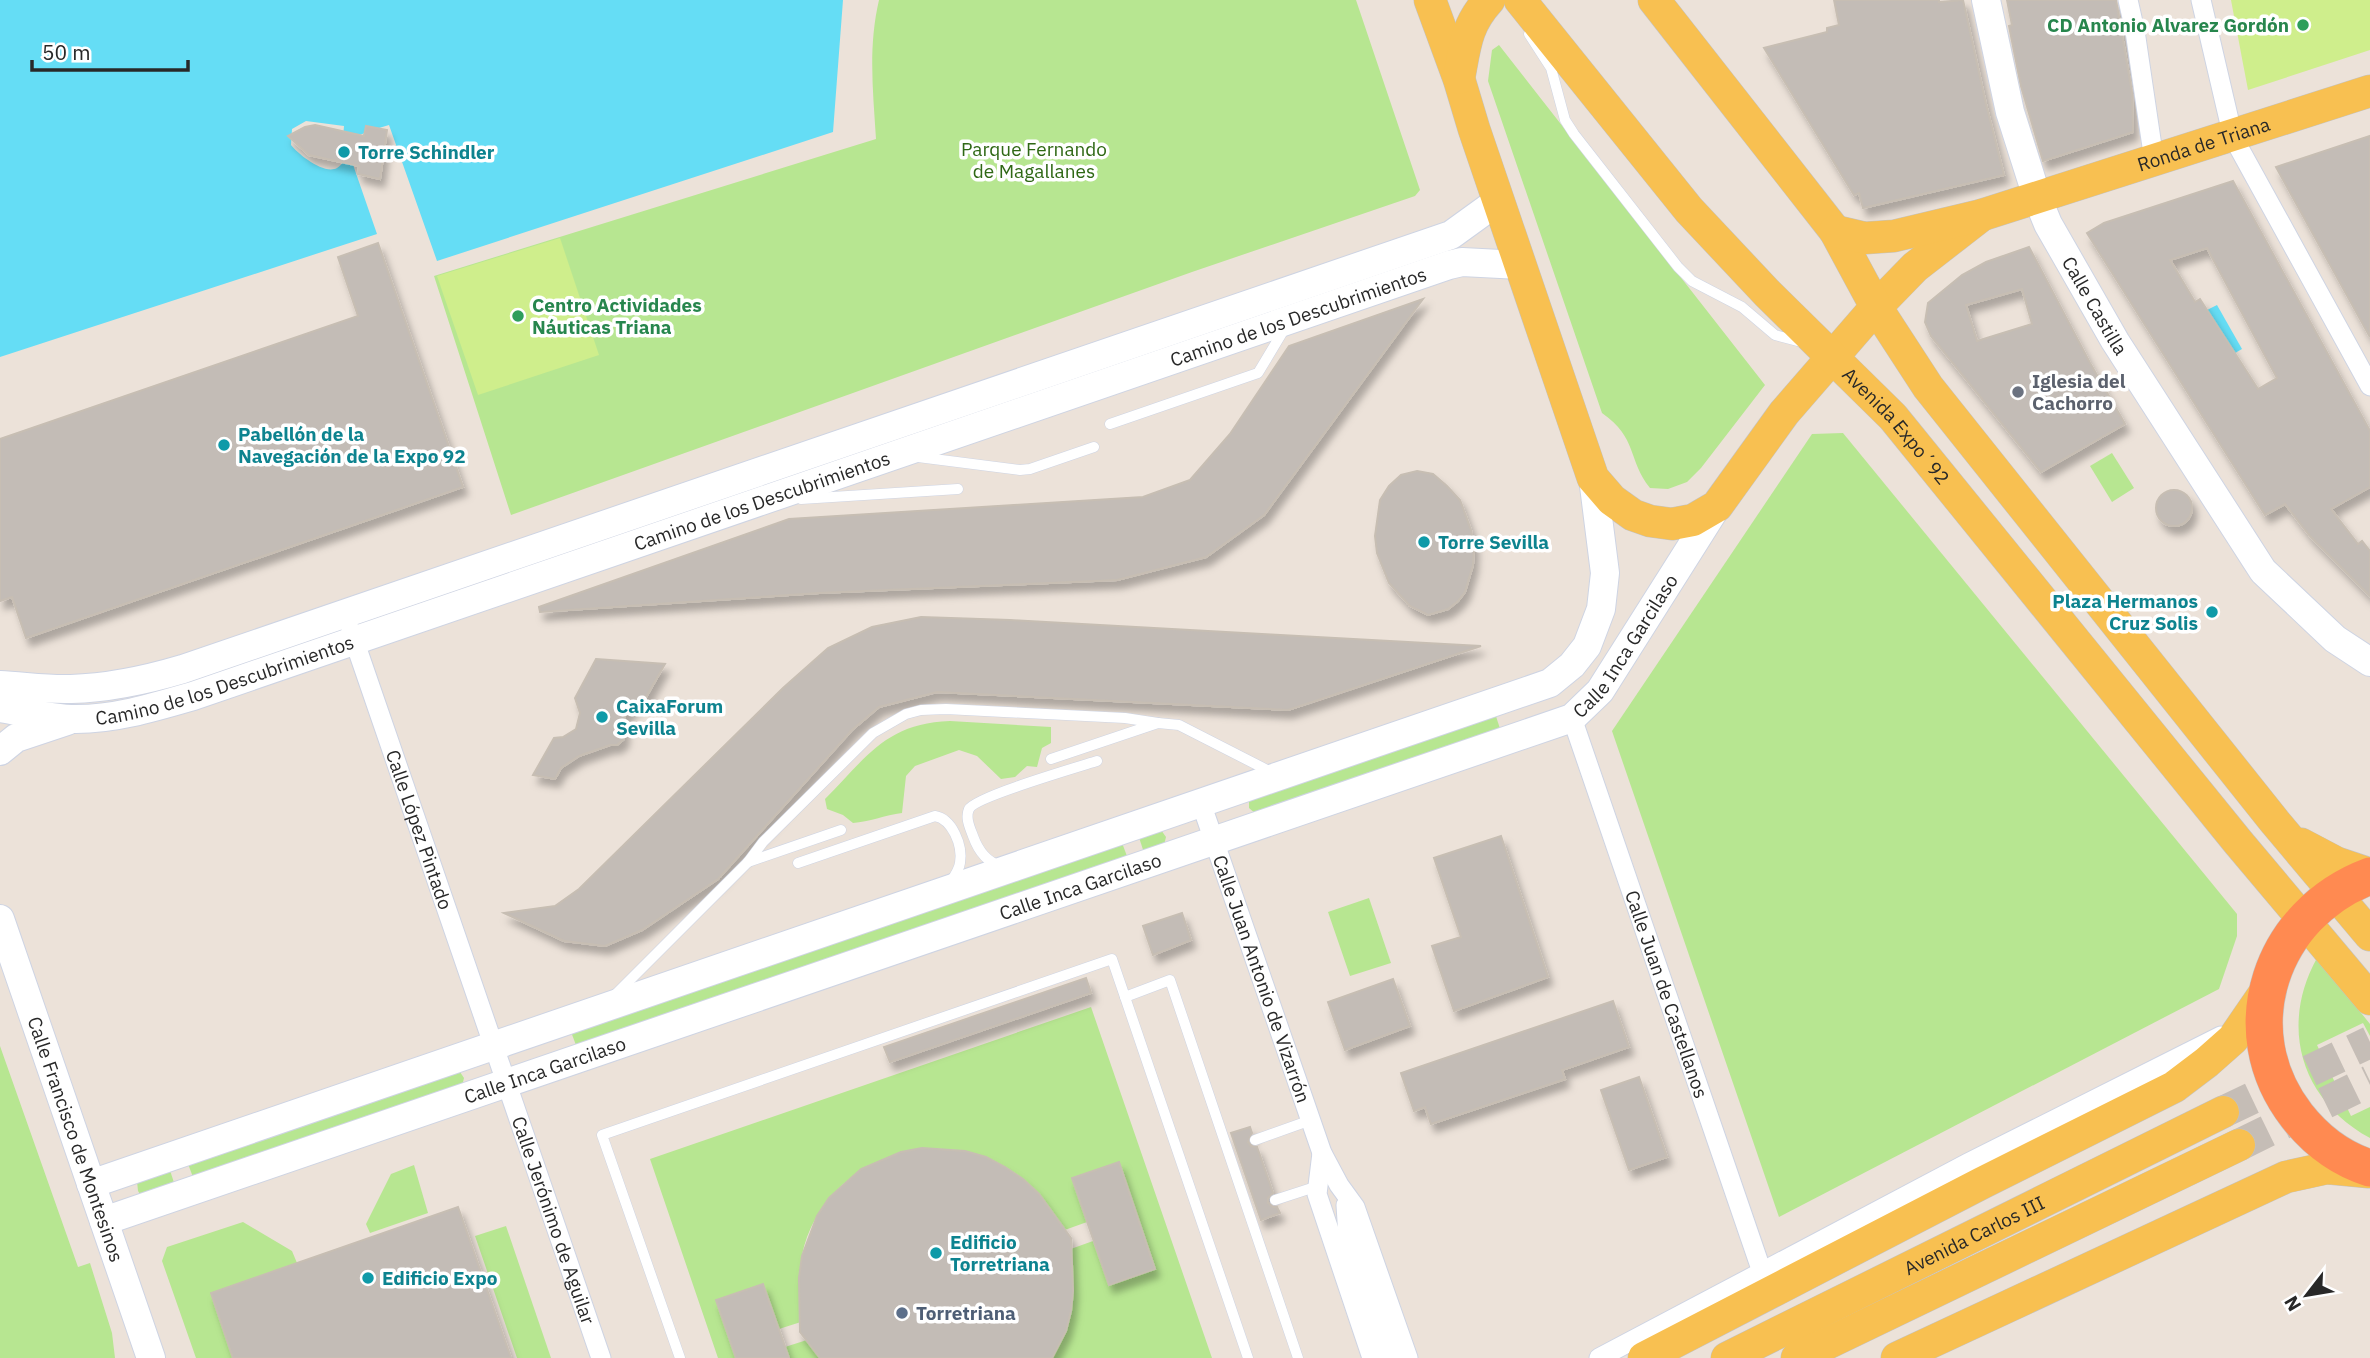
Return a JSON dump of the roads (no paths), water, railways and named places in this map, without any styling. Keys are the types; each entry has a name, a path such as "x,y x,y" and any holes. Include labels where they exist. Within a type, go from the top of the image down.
{"highway":[{"path":"2370,875 2334,893 2303,920 2281,952 2260,1000 2266,1048 2275,1078 2289,1105 2308,1130 2332,1149 2370,1170"}],"main road":[{"path":"1430,0 1459,79 1592,478 1612,500 1633,515 1650,520 1672,524 1693,520 1717,506"},
{"path":"1459,79 1467,33 1475,17 1489,0"},
{"name":"Avenida Expo´92","path":"1520,0 1689,210 1893,417 2370,999"},
{"path":"1654,0 1835,231 1876,307 1928,387 2288,838 2370,935"},
{"name":"Ronda de Triana","path":"1982,215 2233,137 2370,91"},
{"path":"1835,231 1865,238 1894,236 1982,215"},
{"name":"Calle Inca Garcilaso","path":"1717,506 1828,353 1915,267 1982,215"},
{"path":"2288,838 2337,863 2370,875"},
{"path":"2257,864 2274,916 2281,952"},
{"path":"1644,1358 2174,1087 2233,1039 2260,1000"},
{"name":"Avenida Carlos III","path":"1727,1358 2222,1112"},
{"name":"Avenida Carlos III","path":"1797,1358 2239,1145"},
{"path":"1897,1358 2287,1177 2327,1168 2370,1170"}],"street":[{"name":"Calle Castilla","path":"1986,0 2010,112 2037,197 2048,224 2115,341 2263,571 2335,639 2370,662"},
{"path":"2128,0 2154,160"},
{"path":"2202,0 2233,137 2370,386"},
{"name":"Camino de los Descubrimientos","path":"0,685 69,689 139,682 183,669 1451,234 1499,201"},
{"name":"Camino de los Descubrimientos","path":"0,708 73,719 108,717 148,709 1453,264 1462,262 1520,265"},
{"name":"Calle Inca Garcilaso","path":"91,1184 1550,683 1572,665 1587,646 1601,609 1605,573 1592,478"},
{"name":"Calle Inca Garcilaso","path":"104,1221 1572,718 1600,691 1717,506"},
{"name":"Calle López Pintado","path":"345,613 506,1083"},
{"name":"Calle Juan de Castellanos","path":"1572,718 1762,1272"},
{"path":"0,751 16,738 73,719"},
{"name":"Calle Juan Antonio de Vizarrón","path":"1201,803 1322,1153 1339,1185 1355,1207 1408,1358"},
{"name":"Calle Francisco de Montesinos","path":"0,919 151,1358"},
{"path":"1599,1358 1968,1163 2200,1048 2227,1033 2260,1000"},
{"name":"Calle Jerónimo de Aguilar","path":"506,1083 601,1358"},
{"name":"Calle Juan Antonio de Vizarrón","path":"1322,1153 1317,1194 1372,1358"},
{"path":"1339,1185 1348,1211 1348,1237 1391,1358"}],"lane":[{"path":"1520,0 1529,34 1550,68 1565,120 1678,267 1692,281 1742,307 1776,335 1828,353"},
{"path":"1110,424 1258,373 1291,319"},
{"path":"897,454 1020,470 1094,447"},
{"path":"758,502 958,489"},
{"path":"602,1008 866,739 887,723 906,714 921,710 946,709 1125,718 1179,725 1279,776"},
{"path":"1051,759 1158,723"},
{"path":"1010,868 996,865 985,858 976,846 967,821 969,810 975,803 993,796 1097,761"},
{"path":"798,863 935,816 944,817 951,826 960,851 960,863 946,890"},
{"path":"748,862 841,830"},
{"path":"680,1358 602,1135 1112,959 1248,1358"},
{"path":"1125,997 1170,981 1232,1148 1298,1358"},
{"path":"1255,1140 1311,1120"},
{"path":"1275,1200 1318,1186"}],"water":[{"path":"0,0 843,0 833,132 437,261 389,125 379,128 367,126 365,133 348,139 343,138 344,126 306,121 292,129 291,145 305,158 325,169 337,168 350,156 377,234 0,357"},
{"path":"2217,305 2242,349 2235,353 2207,310"}],"tunnel":[{"path":"2223,1112 2370,1042"},
{"path":"2239,1145 2370,1081"}],"place":[{"name":"CD Antonio Alvarez Gordón","path":"2303,25"},
{"name":"Torre Schindler","path":"344,152"},
{"name":"Centro Actividades Náuticas Triana","path":"518,316"},
{"name":"Iglesia del Cachorro","path":"2018,392"},
{"name":"Pabellón de la Navegación de la Expo 92","path":"224,445"},
{"name":"Torre Sevilla","path":"1424,542"},
{"name":"Plaza Hermanos Cruz Solis","path":"2212,612"},
{"name":"CaixaForum Sevilla","path":"602,717"},
{"name":"Edificio Torretriana","path":"936,1253"},
{"name":"Edificio Expo","path":"368,1278"},
{"name":"Torretriana","path":"902,1313"}],"park label":[{"name":"Parque Fernando de Magallanes","path":"1034,160"}]}
